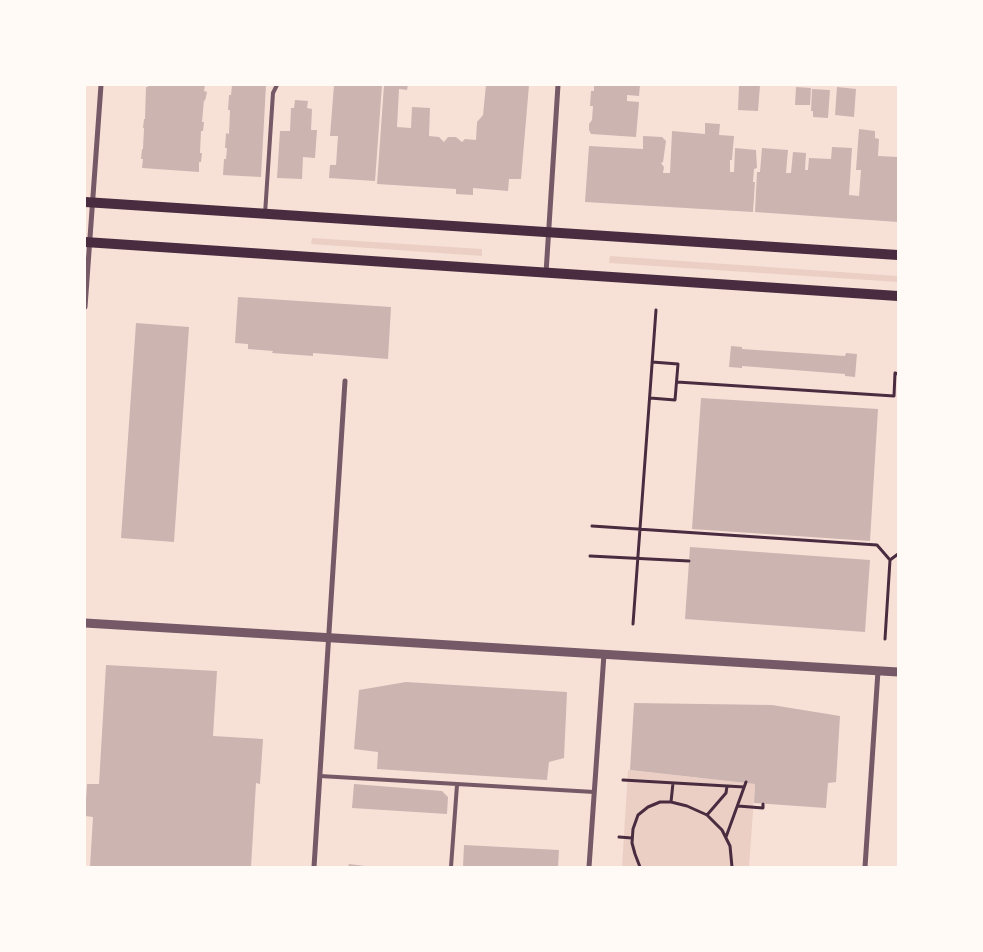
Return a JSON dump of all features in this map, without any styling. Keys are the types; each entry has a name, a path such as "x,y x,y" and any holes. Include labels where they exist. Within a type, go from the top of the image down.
{"main road":[{"path":"89,202 898,255"},
{"path":"87,242 898,296"}],"street":[{"path":"85,307 89,202 101,85"},
{"path":"546,272 558,85"},
{"path":"314,867 345,381"},
{"path":"85,623 898,672"},
{"path":"589,867 604,654"},
{"path":"864,867 878,671"}],"lane":[{"path":"266,214 273,93 277,85"},
{"path":"320,776 594,792"},
{"path":"451,867 457,785"}],"path":[{"path":"633,624 656,310"},
{"path":"650,398 675,400 678,364 652,362"},
{"path":"677,382 894,396 895,373 898,374"},
{"path":"592,526 877,545 890,560 885,639"},
{"path":"890,560 898,554"},
{"path":"590,556 689,561"},
{"path":"623,780 744,787"},
{"path":"726,838 746,782"},
{"path":"671,802 673,783"},
{"path":"707,815 726,793 727,786"},
{"path":"640,867 632,843 633,829 638,815 648,807 660,802 671,802 687,806 707,815 722,830 730,846 732,867"},
{"path":"738,806 762,808 763,804"},
{"path":"618,837 632,838"}],"shaded area":[{"path":"312,238 482,249 482,256 311,244"},
{"path":"610,256 898,276 898,282 609,263"},
{"path":"628,770 755,784 749,867 622,867"}],"building":[{"path":"148,85 205,85 204,91 207,92 204,100 202,122 204,122 203,131 201,131 200,153 202,153 201,162 199,162 199,172 142,168 143,128 146,87"},
{"path":"232,85 266,85 261,177 223,175 227,148 225,148 226,133 229,134 229,95 231,95"},
{"path":"334,85 382,85 375,181 329,178 330,165 336,165 338,136 330,136"},
{"path":"384,85 408,85 407,90 399,89 397,127 411,128 412,107 430,108 429,136 439,137 444,142 448,137 456,137 462,142 465,139 476,140 477,122 483,115 486,85 529,85 521,179 509,179 508,191 473,188 473,195 456,194 456,189 377,184"},
{"path":"594,85 640,85 639,96 627,95 627,101 639,102 636,137 591,134 589,124 592,120 593,106 590,106 591,91 594,91"},
{"path":"739,85 760,85 758,111 738,110"},
{"path":"796,87 811,88 810,105 795,105"},
{"path":"837,87 856,89 854,117 835,115"},
{"path":"812,89 830,90 828,118 813,117 813,111 811,111"},
{"path":"295,100 308,101 307,108 312,109 311,130 317,130 315,158 303,157 302,179 277,178 280,131 290,131 291,108 294,108"},
{"path":"705,123 720,124 719,135 734,136 730,172 734,172 735,148 756,150 757,168 754,169 753,212 585,202 589,146 643,149 643,136 662,137 666,141 663,162 661,163 664,167 663,173 670,173 672,131 705,134"},
{"path":"859,129 875,131 875,138 879,139 878,156 898,157 898,222 755,212 757,172 760,172 762,148 788,150 786,173 791,173 793,152 806,153 805,170 808,170 809,158 831,159 832,147 852,148 849,195 859,196 861,170 856,170"},
{"path":"238,297 391,307 388,359 313,353 313,356 248,349 248,344 235,343"},
{"path":"136,323 189,327 174,542 121,538"},
{"path":"731,346 742,347 742,349 845,356 846,353 857,354 855,377 845,376 845,374 742,366 742,368 729,367"},
{"path":"701,398 878,409 870,541 692,529"},
{"path":"690,547 870,560 865,632 685,619"},
{"path":"106,665 217,671 213,736 263,739 260,784 256,783 251,867 90,867 93,817 85,816 87,784 99,784"},
{"path":"406,682 567,692 564,758 549,762 547,780 377,769 378,752 354,749 359,690"},
{"path":"634,703 772,705 840,716 836,782 828,783 826,808 754,803 755,784 630,770"},
{"path":"354,784 442,791 448,797 447,814 352,808"},
{"path":"464,845 559,850 558,867 463,867"},
{"path":"349,864 365,866 365,867 348,867"}]}
